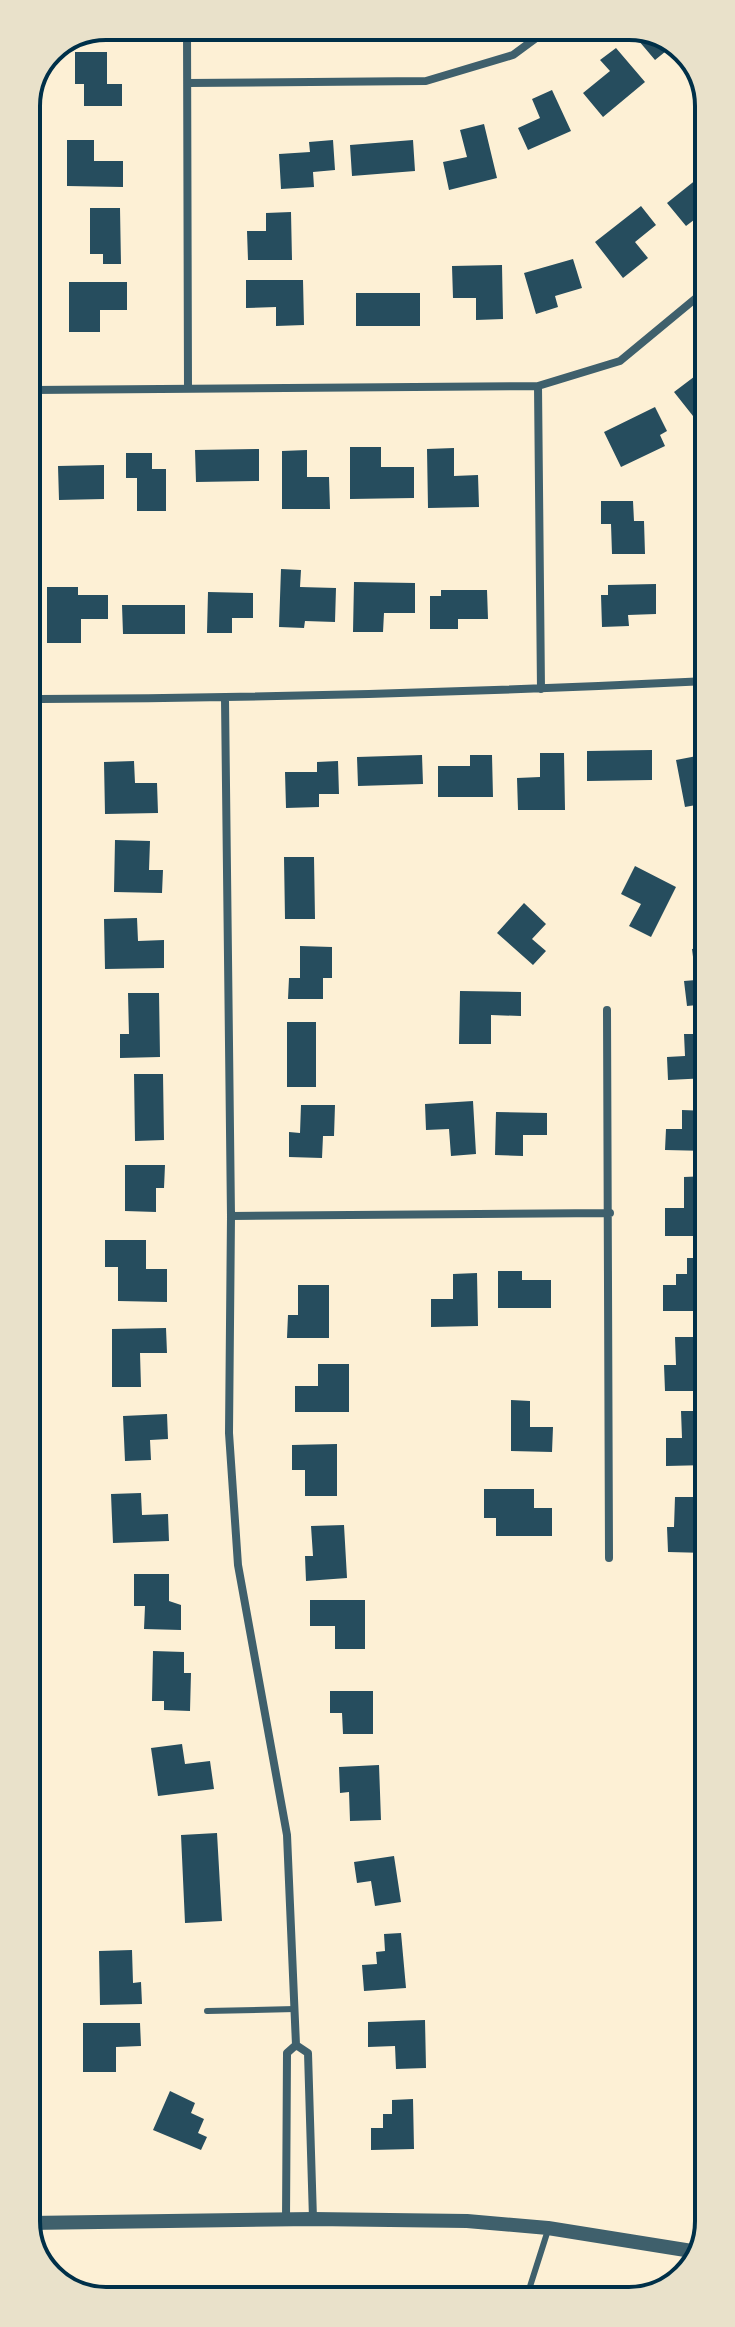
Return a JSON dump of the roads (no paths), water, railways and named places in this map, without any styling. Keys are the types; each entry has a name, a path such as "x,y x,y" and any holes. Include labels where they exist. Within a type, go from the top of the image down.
{"street":[{"path":"187,40 188,388"},
{"path":"188,83 426,81 513,55 533,40"},
{"path":"40,390 538,386 620,361 695,299"},
{"path":"538,386 541,689"},
{"path":"40,699 225,699 695,682"},
{"path":"225,699 231,1216 229,1433 237,1550 287,1835 296,2045 287,2053 286,2220"},
{"path":"607,1010 609,1558"},
{"path":"231,1216 610,1213"},
{"path":"296,2045 308,2053 313,2219"},
{"path":"40,2223 313,2219 467,2221 548,2228 688,2250"}],"lane":[{"path":"207,2011 295,2009"},
{"path":"530,2287 548,2228"}]}
